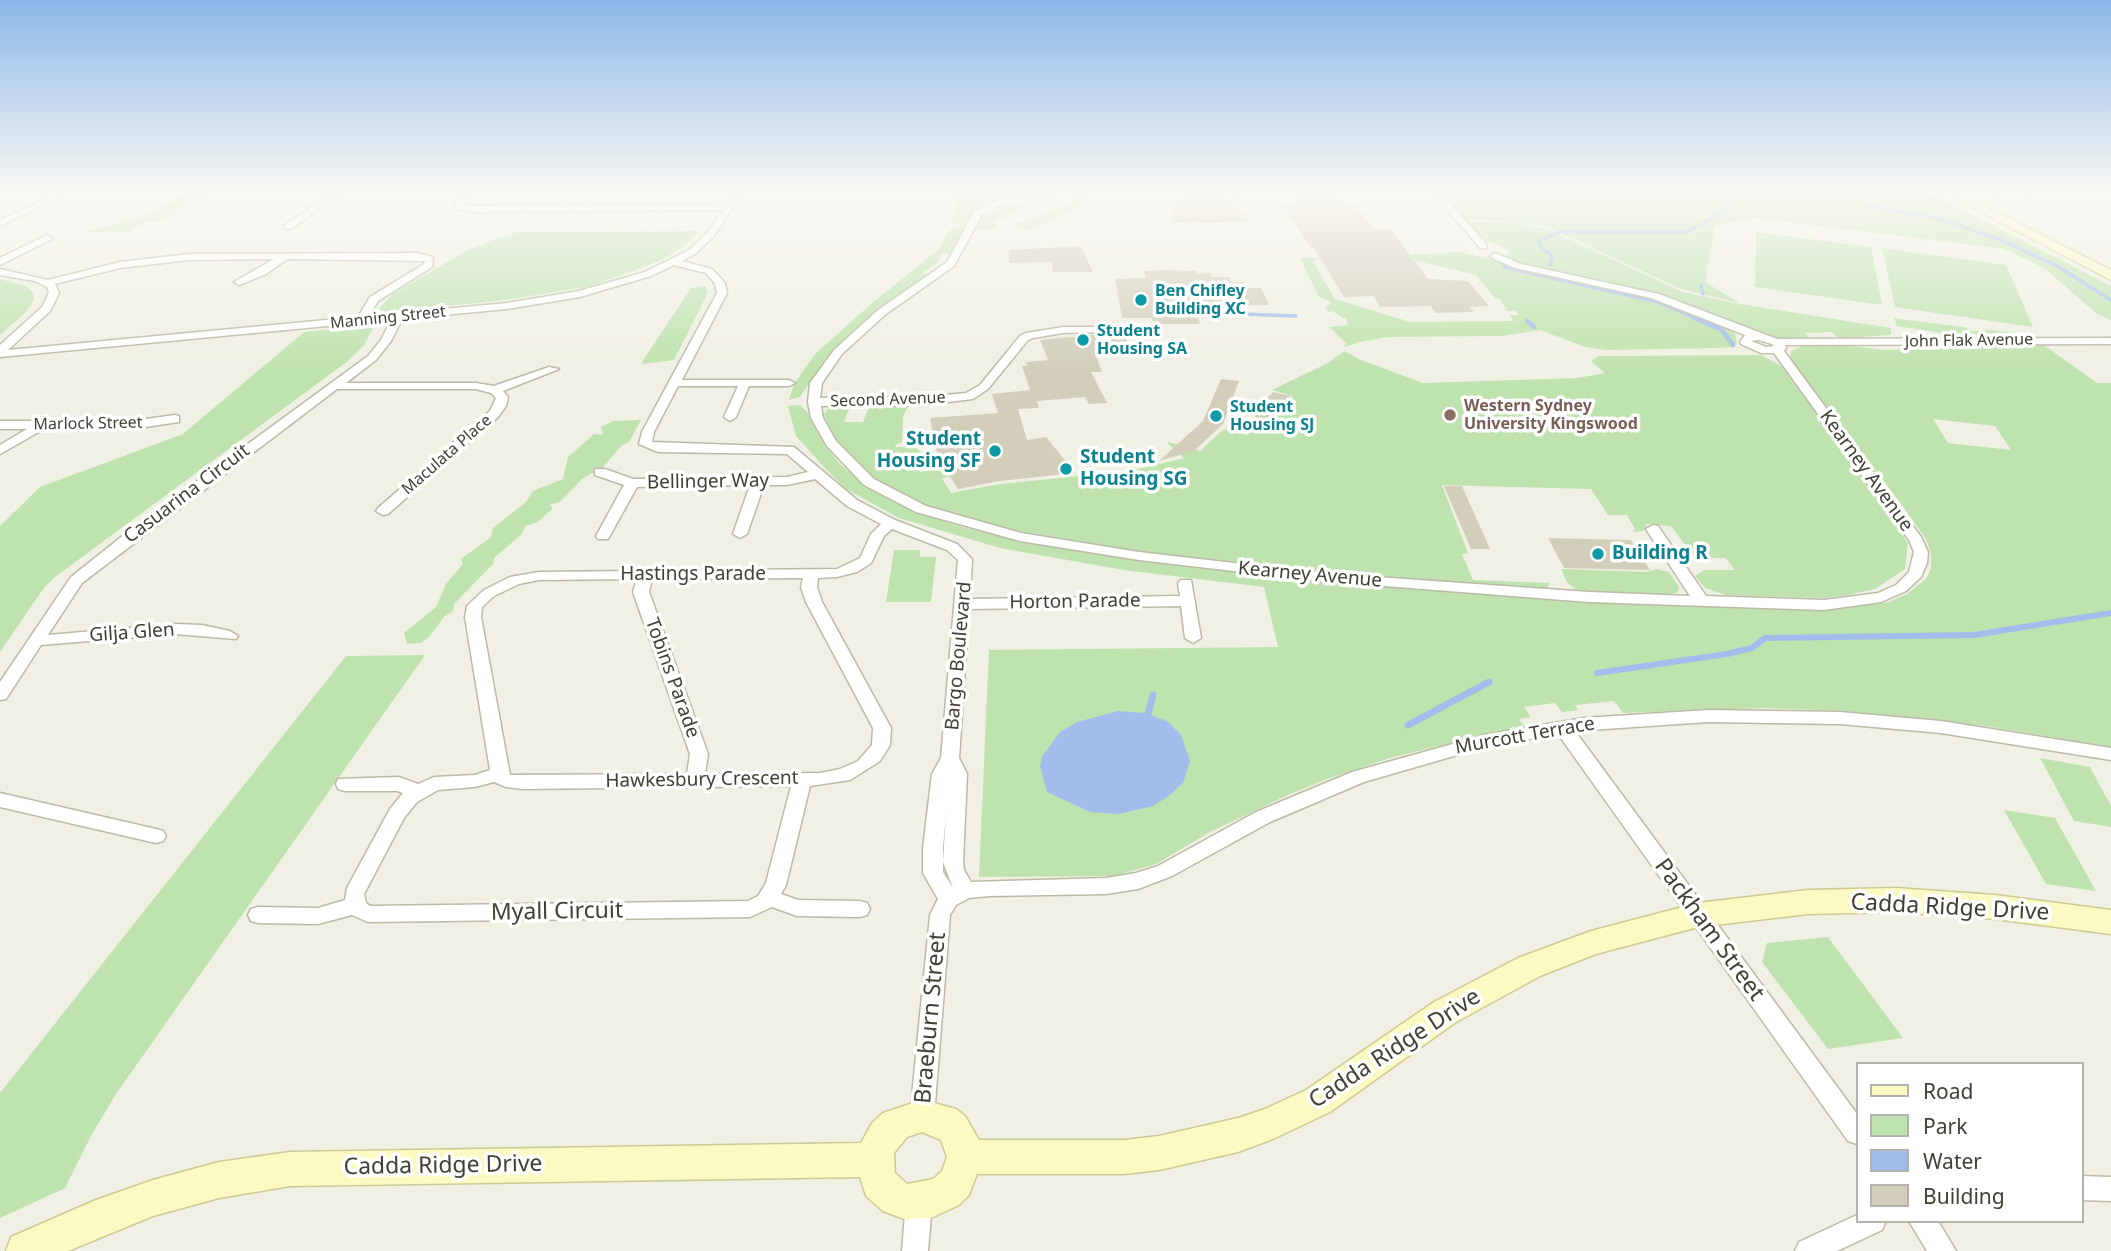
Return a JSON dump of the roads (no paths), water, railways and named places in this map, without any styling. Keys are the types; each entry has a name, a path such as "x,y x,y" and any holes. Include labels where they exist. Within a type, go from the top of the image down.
{"street":[{"path":"0,262 21,251"},
{"name":"Manning Street","path":"0,353 361,321 559,299 626,282 675,262 690,251"},
{"path":"814,402 816,383 838,352 882,312 951,264 958,251"},
{"path":"1500,251 1495,256 1518,266 1597,281 1655,296 1775,347"},
{"path":"2063,251 2111,276"},
{"path":"47,283 103,269 157,260 417,256 430,259 429,265 374,299 361,321"},
{"path":"239,282 262,272 284,257"},
{"path":"675,262 710,272 720,283 722,293 675,383 789,383"},
{"path":"0,272 29,276 47,283 54,293 49,305 0,353"},
{"name":"Casuarina Circuit","path":"0,695 62,597 90,567 378,352 398,317"},
{"name":"Second Avenue","path":"814,402 923,401 969,396 984,387 1024,338 1030,335 1063,330 1104,330"},
{"name":"John Flak Avenue","path":"1775,347 1827,343 2016,339 2111,341"},
{"name":"Kearney Avenue","path":"814,402 819,424 850,466 869,482 921,509 999,532 1128,555 1320,577 1567,596 1702,602 1853,603 1881,597 1901,588 1916,574 1921,552 1916,540 1775,347"},
{"path":"495,390 553,369"},
{"name":"Bargo Boulevard","path":"675,383 645,440 647,446 784,448 797,453 844,497 890,523 952,547 963,556 967,567 950,758 941,774 933,867 936,880 957,895"},
{"path":"730,417 745,383"},
{"name":"Maculata Place","path":"335,386 464,385 495,390 502,399 496,411 383,511"},
{"name":"Marlock Street","path":"0,425 132,425 176,419"},
{"path":"0,450 42,425"},
{"name":"Bellinger Way","path":"600,472 632,483 792,481 818,474"},
{"path":"740,534 758,482"},
{"path":"603,536 632,483"},
{"name":"Hastings Parade","path":"478,602 502,585 534,577 842,572 862,564 872,553 878,534 890,523"},
{"path":"1653,529 1702,602"},
{"name":"Hawkesbury Crescent","path":"499,774 506,781 522,782 695,781 837,777 859,768 874,757 883,738 880,722 814,602 810,587 811,574"},
{"name":"Tobins Parade","path":"645,576 641,592 699,754 695,781"},
{"path":"1186,583 1193,638"},
{"name":"Horton Parade","path":"963,604 1187,601"},
{"path":"258,915 318,916 354,905 354,894 397,814 413,794 434,785 475,781 499,774 473,617 478,602"},
{"name":"Gilja Glen","path":"34,641 175,629 202,630 230,636"},
{"name":"Murcott Terrace","path":"957,895 989,888 1106,886 1138,881 1165,871 1263,817 1328,788 1387,767 1452,749 1562,727 1681,716 1840,718 1941,727 2111,754"},
{"name":"Packham Street","path":"1562,727 1856,1132"},
{"path":"802,779 776,885 769,898 797,908 860,909"},
{"path":"345,784 399,784 413,794"},
{"path":"0,800 156,836"},
{"name":"Braeburn Street","path":"922,1116 938,924 957,895"},
{"name":"Myall Circuit","path":"354,905 368,914 735,910 757,906 769,898"},
{"name":"Cadda Ridge Drive","path":"965,1157 1124,1157 1159,1153 1238,1135 1273,1123 1318,1101 1434,1018 1529,967 1591,943 1698,915 1808,902 1896,901 1995,906 2111,922"},
{"path":"922,1116 944,1121 953,1128 964,1146 965,1157 956,1182 933,1199 919,1202 895,1198 879,1182 874,1160 877,1147 895,1125 922,1116"},
{"name":"Cadda Ridge Drive","path":"25,1251 96,1219 153,1198 219,1180 290,1169 874,1160"},
{"path":"2083,1188 2111,1189"},
{"path":"915,1251 919,1202"},
{"path":"1808,1251 1869,1223"},
{"path":"1923,1223 1943,1251"}],"water":[{"path":"1118,711 1145,713 1167,721 1181,735 1190,761 1183,783 1153,806 1119,814 1090,812 1047,792 1040,766 1042,757 1060,732 1077,722"}],"waterway":[{"path":"1546,251 1552,256 1550,265"},
{"path":"2025,251 2059,267 2111,300"},
{"path":"1504,267 1658,302 1698,319"},
{"path":"1701,286 1703,294"},
{"path":"1244,314 1296,316"},
{"path":"1694,318 1722,330 1733,345"},
{"path":"1527,321 1534,327"},
{"path":"1597,673 1727,654 1752,648 1765,638 1974,635 2111,613"},
{"path":"1408,725 1489,682"},
{"path":"1147,719 1153,695"}],"place":[{"name":"Ben Chifley Building XC","path":"1141,300"},
{"name":"Student Housing SA","path":"1083,340"},
{"name":"Western Sydney University Kingswood","path":"1450,415"},
{"name":"Student Housing SJ","path":"1216,416"},
{"name":"Student Housing SF","path":"995,451"},
{"name":"Student Housing SG","path":"1066,469"},
{"name":"Building R","path":"1598,554"}]}
